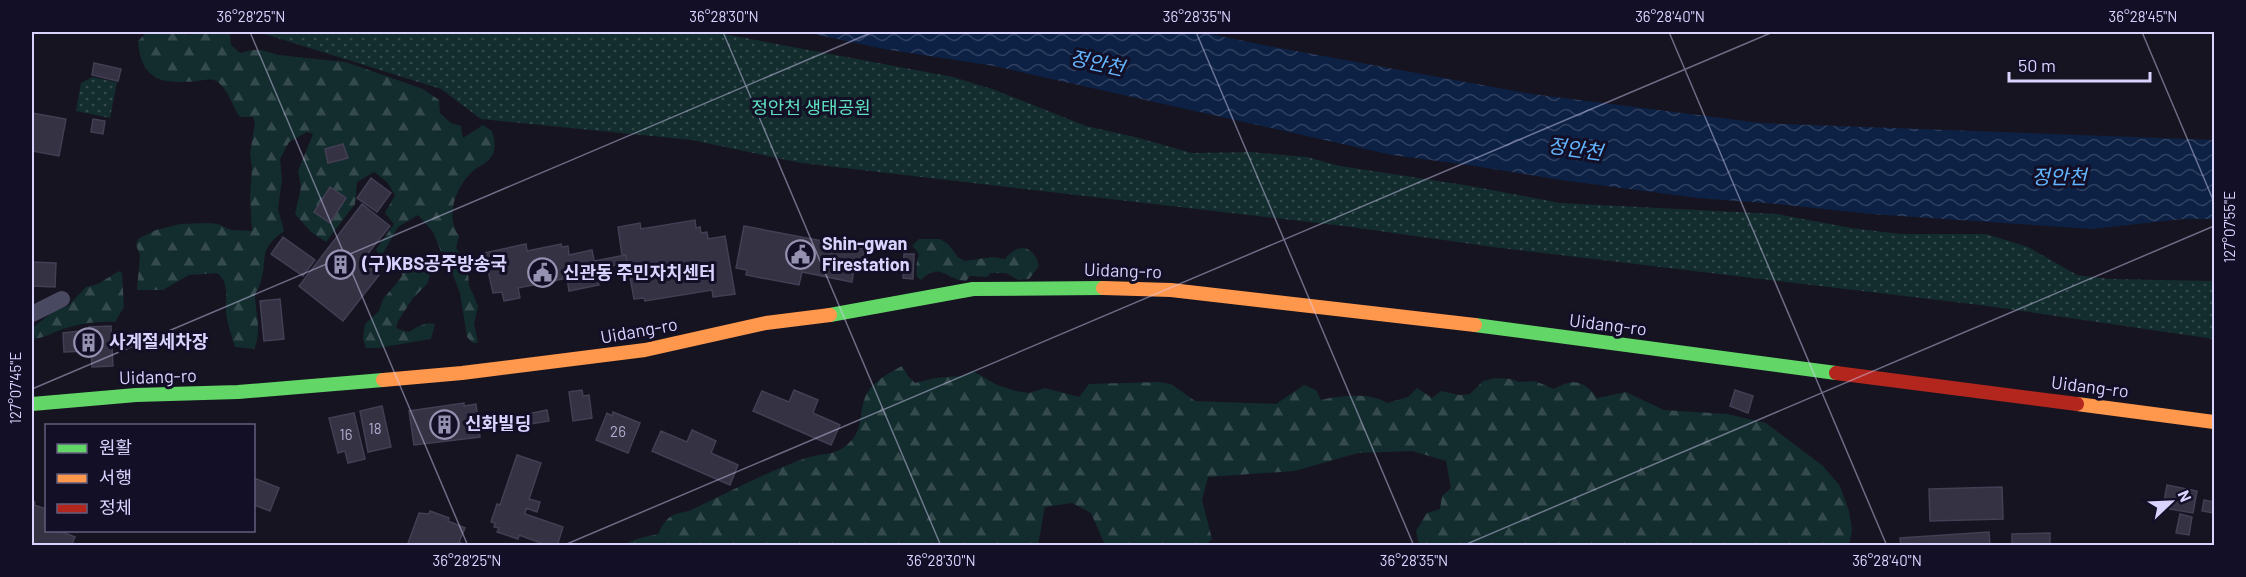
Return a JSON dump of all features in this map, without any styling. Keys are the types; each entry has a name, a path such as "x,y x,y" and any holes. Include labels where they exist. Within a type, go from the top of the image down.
{"main road":[{"name":"Uidang-ro","path":"32,404 136,395 238,392 462,373 645,350 766,323 829,315 973,289 1080,287 1171,290 1458,323 2214,422"}],"street":[{"path":"32,314 62,299"}],"green space":[{"path":"147,32 182,32 189,35 199,32 208,34 219,32 230,34 231,45 240,53 262,50 278,55 346,62 423,89 439,100 440,113 451,123 461,126 463,138 483,125 492,131 495,145 493,154 466,179 457,194 452,211 459,236 456,248 463,258 468,272 469,285 478,306 474,324 478,343 473,343 467,337 460,293 453,275 433,232 418,215 398,227 383,253 378,253 376,249 394,224 385,213 395,195 387,182 374,172 357,182 355,204 326,242 311,232 295,214 301,187 298,171 313,134 307,132 289,142 280,159 282,179 278,209 284,231 266,250 260,284 255,295 258,330 254,349 235,347 226,313 226,288 222,277 217,273 189,275 163,290 137,290 140,255 136,245 138,239 156,230 180,224 208,223 218,224 231,230 252,231 250,154 255,123 253,117 240,117 224,88 214,80 174,82 156,78 144,65 140,55 138,41"},
{"name":"정안천 생태공원","path":"258,32 713,32 953,77 995,90 1086,126 1192,153 1251,152 1307,157 1340,166 1471,186 1560,203 1777,214 1851,228 1900,234 1986,234 2028,247 2077,275 2109,279 2214,281 2214,339 1980,305 1493,247 1344,226 801,163 692,140 481,119 441,89"},
{"path":"92,77 117,82 110,118 76,111 81,83"},
{"path":"919,239 940,239 965,261 992,257 1005,259 1015,250 1025,248 1037,259 1039,266 1029,279 1018,280 1006,273 991,273 987,277 970,276 966,281 934,272 921,280 917,277 919,255 912,246"},
{"path":"421,256 430,260 433,266 427,284 413,298 396,328 408,332 424,324 435,324 431,339 366,348 363,338 365,324 379,311 383,299 402,276 402,268 409,258"},
{"path":"119,271 122,273 124,307 115,322 79,325 43,337 32,338 32,328 54,311 68,306 86,287 98,284"},
{"path":"902,366 915,383 935,378 962,376 973,371 997,385 1029,393 1045,388 1079,397 1089,384 1159,382 1171,384 1195,401 1276,404 1304,385 1316,390 1321,400 1363,396 1387,403 1408,397 1417,388 1432,398 1441,391 1459,395 1470,394 1483,381 1495,378 1519,382 1535,381 1554,389 1572,382 1587,387 1597,398 1626,392 1664,410 1727,414 1766,423 1823,466 1840,486 1849,511 1852,530 1849,546 1419,545 1416,531 1427,513 1440,509 1442,496 1451,488 1446,461 1412,451 1358,453 1295,471 1208,477 1202,500 1212,539 1206,545 1105,545 1091,513 1072,503 1045,507 1038,545 622,545 658,534 673,515 689,511 806,458 843,448 854,438 869,390"}],"water":[{"name":"정안천","path":"804,32 1201,32 1532,94 1761,123 2214,140 2214,219 2183,219 2092,229 1871,214 1698,198 1561,180 1392,155 994,66 884,49"}],"building":[{"path":"94,63 121,69 118,81 92,75"},
{"path":"32,113 66,119 59,156 32,151"},
{"path":"93,119 105,121 103,134 91,132"},
{"path":"343,144 348,158 328,163 325,149"},
{"path":"371,178 391,193 377,212 357,198"},
{"path":"330,187 346,198 330,223 314,212"},
{"name":"(구)KBS공주방송국","path":"362,204 390,226 362,261 379,275 343,321 299,286"},
{"path":"695,220 696,228 700,227 701,233 707,232 708,239 725,236 735,294 713,297 712,290 645,301 644,298 634,299 626,255 622,255 618,227 640,223 641,229"},
{"name":"Shin-gwan Firestation","path":"744,226 865,249 863,261 855,259 852,282 802,272 799,285 746,275 747,270 736,268"},
{"path":"283,237 315,260 303,276 271,254"},
{"name":"신관동 주민자치센터","path":"526,244 527,251 561,244 562,247 568,246 569,255 592,250 599,285 569,291 567,278 518,288 520,298 504,301 502,292 493,293 484,253"},
{"path":"904,254 914,254 913,279 903,278"},
{"path":"626,255 627,263 595,269 594,261"},
{"path":"32,262 56,263 55,287 32,286"},
{"path":"280,299 284,339 264,341 260,301"},
{"name":"사계절세차장","path":"111,326 113,366 92,367 91,351 64,352 63,333 89,330 89,327"},
{"path":"582,390 583,396 589,395 592,418 573,421 569,392"},
{"path":"794,390 818,400 813,413 840,425 831,445 753,411 762,391 789,402"},
{"path":"1735,390 1753,396 1748,413 1730,406"},
{"name":"신화빌딩","path":"464,403 464,406 476,404 480,437 414,445 409,411"},
{"path":"382,406 391,447 368,452 360,411"},
{"path":"547,410 549,421 525,425 523,415"},
{"path":"613,412 640,423 628,453 596,440 607,413 612,416"},
{"path":"354,413 365,459 348,463 345,451 338,453 329,418"},
{"path":"692,430 716,441 711,453 738,465 730,485 652,451 661,431 687,442"},
{"path":"517,455 541,463 529,499 540,502 537,512 526,508 525,514 563,527 557,546 549,546 519,535 518,539 497,532 499,528 494,527 495,523 491,522 497,504 500,505"},
{"path":"255,478 279,488 270,511 255,505"},
{"path":"2167,485 2197,491 2193,513 2163,508"},
{"path":"2002,487 2003,519 1930,521 1929,489"},
{"path":"2204,500 2214,502 2214,513 2202,511"},
{"path":"32,501 35,502 34,505 45,509 45,532 62,532 75,537 71,546 32,546"},
{"path":"430,511 449,518 448,521 465,528 459,542 467,546 407,546 419,513 429,514"},
{"path":"2180,514 2192,517 2189,535 2176,533"},
{"path":"1989,532 1990,546 1901,546 1900,538"},
{"path":"2050,533 2050,546 2012,546 2012,534"}],"traffic: fast":[{"path":"830,315 973,289 1103,288"},
{"path":"1475,325 1836,373"},
{"path":"32,404 136,395 238,392 383,380"}],"traffic: slow":[{"path":"1103,288 1171,290 1475,325"},
{"path":"383,380 462,373 645,350 766,323 830,315"},
{"path":"2077,404 2214,422"}],"traffic: jam":[{"path":"1836,373 2077,404"}],"place":[{"name":"Shin-gwan Firestation","path":"801,254"},
{"name":"(구)KBS공주방송국","path":"341,264"},
{"name":"신관동 주민자치센터","path":"542,273"},
{"name":"사계절세차장","path":"88,342"},
{"name":"신화빌딩","path":"444,424"}]}
